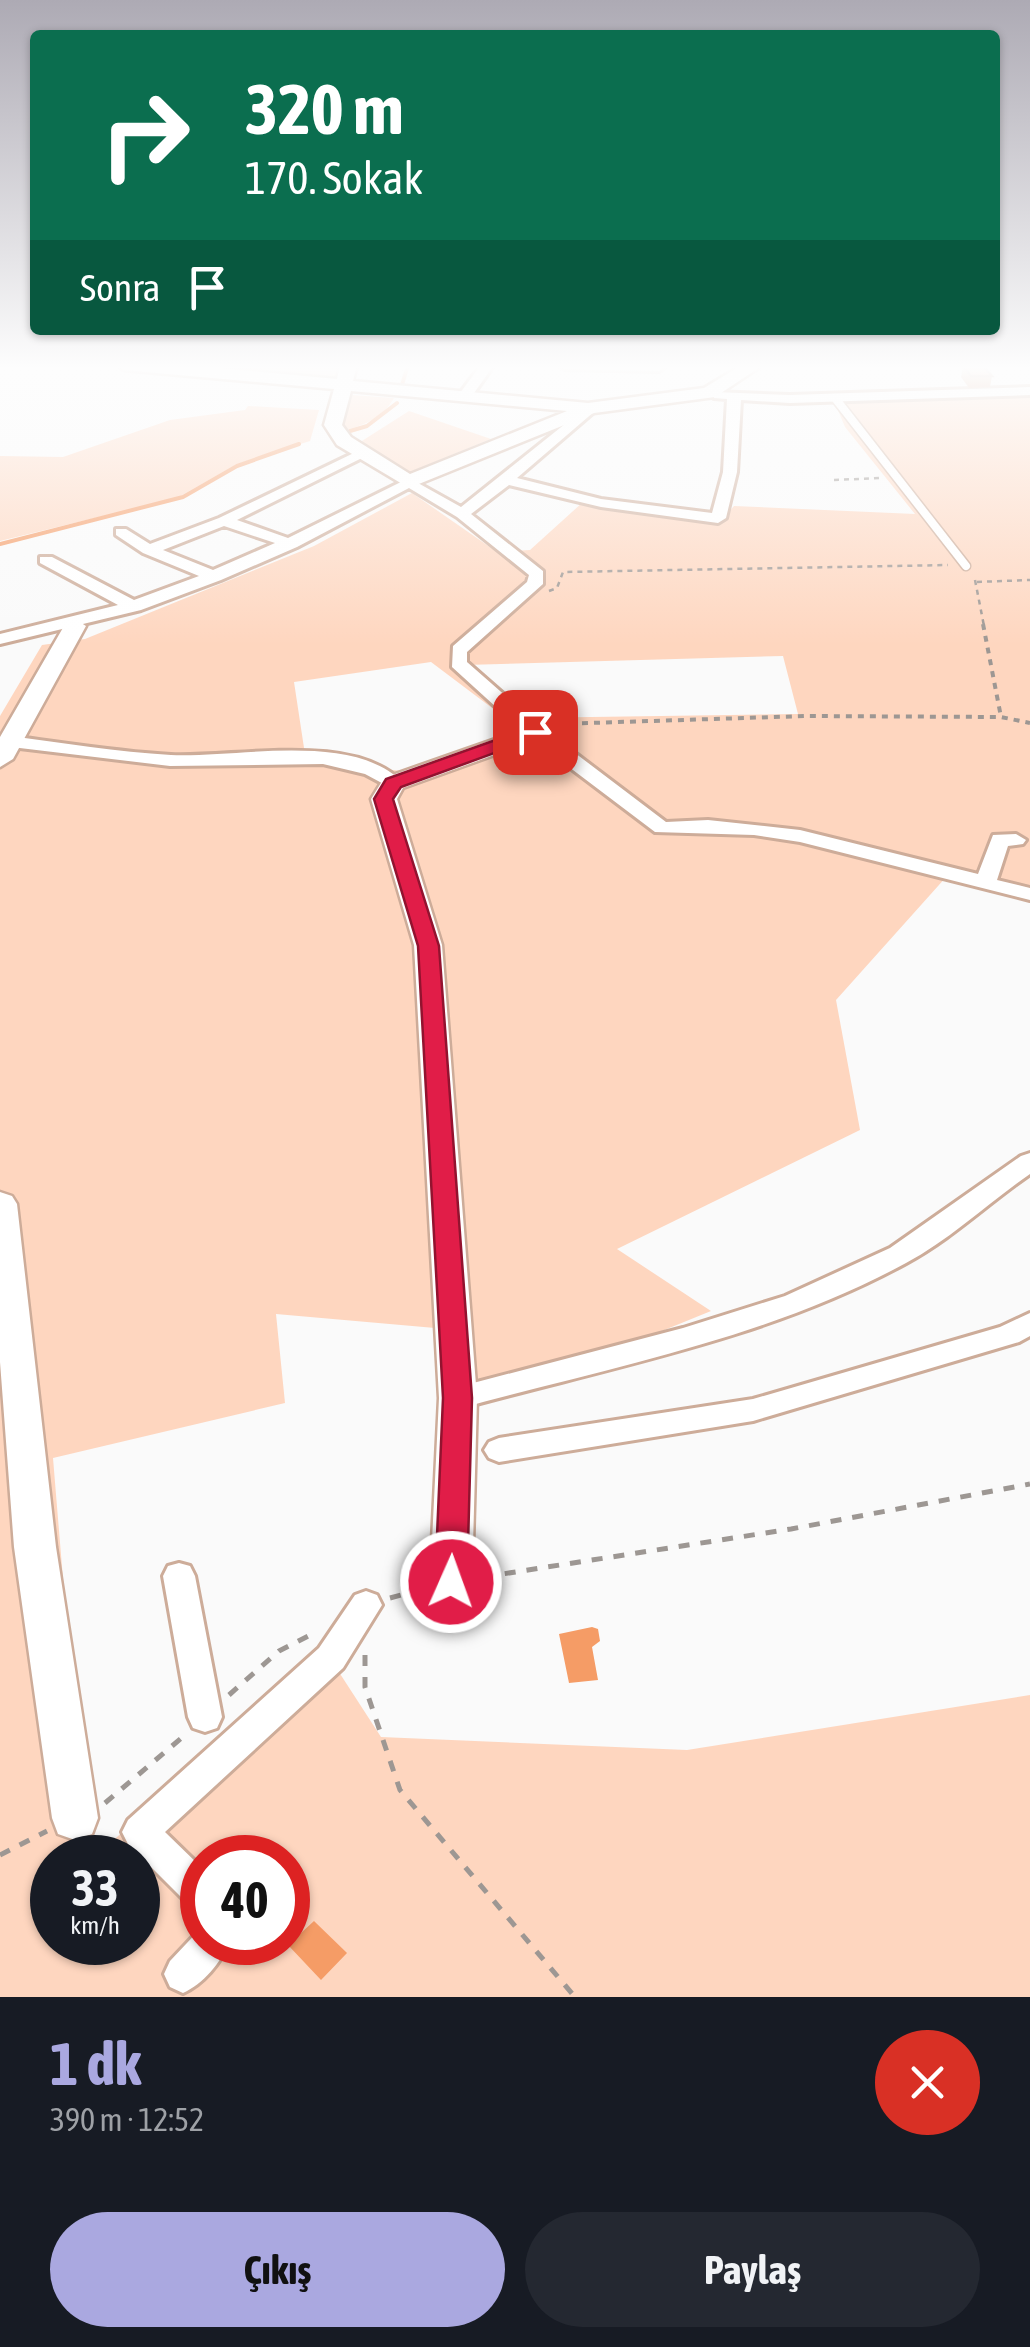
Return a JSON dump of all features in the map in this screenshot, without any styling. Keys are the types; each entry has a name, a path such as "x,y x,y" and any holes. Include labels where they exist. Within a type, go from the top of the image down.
{"street":[{"path":"149,550 224,520 354,458"},
{"path":"370,458 462,514 534,568 538,579 459,650 458,663 535,732 662,828 712,823 778,832 1030,894"},
{"path":"0,639 75,626 135,607 292,544 409,482 467,458"},
{"path":"462,514 531,458"},
{"path":"506,480 601,503 718,518 731,458"},
{"path":"224,520 292,544"},
{"path":"121,532 149,550 214,576"},
{"path":"46,560 135,607"},
{"path":"75,626 5,751 192,761 301,757 373,768 393,783"},
{"path":"451,1582 458,1398 428,946 384,799 393,783 535,732"},
{"path":"985,884 1000,839 1016,840"},
{"path":"458,1398 696,1333 799,1299 900,1254 1030,1162"},
{"path":"0,1204 36,1547 75,1818"},
{"path":"498,1450 753,1410 1009,1335 1030,1323"},
{"path":"179,1576 204,1717"},
{"path":"180,1871 140,1832 330,1658 366,1605"},
{"path":"183,1974 191,1965"}],"lane":[{"path":"882,458 966,566"}],"path":[{"path":"834,480 898,478"},
{"path":"528,590 554,590 563,572 966,566 977,582 1001,717"},
{"path":"977,582 1030,580"},
{"path":"535,732 575,721 1001,717 1030,723"},
{"path":"0,1855 116,1797 279,1651 366,1605 451,1582 791,1529 1030,1484"},
{"path":"366,1605 365,1687 400,1790 575,1997"}],"shaded area":[{"path":"0,458 255,458 237,464 177,498 0,541"},
{"path":"380,458 444,458 410,472"},
{"path":"870,458 1030,458 1030,898 947,876 836,1000 860,1130 617,1249 711,1311 478,1406 435,1328 276,1314 285,1403 53,1458 84,1835 30,1835 30,1965 160,1965 160,1835 119,1835 324,1649 381,1737 687,1750 1030,1695 1030,1997 0,1997 0,716 42,645 85,639 314,546 412,493 497,552 530,550 583,502 719,523 734,506 915,514","holes":["783,656 798,714 522,718 465,665","431,662 524,732 412,772 306,761 294,682"]},
{"path":"598,1629 600,1641 592,1647 598,1680 569,1683 559,1634"},
{"path":"314,1921 347,1953 321,1980 307,1965 310,1965 310,1925"}],"waterway":[{"path":"0,544 183,497 237,466 259,458"}],"route":[{"path":"451,1582 458,1398 428,946 384,799 393,783 535,732"}]}
